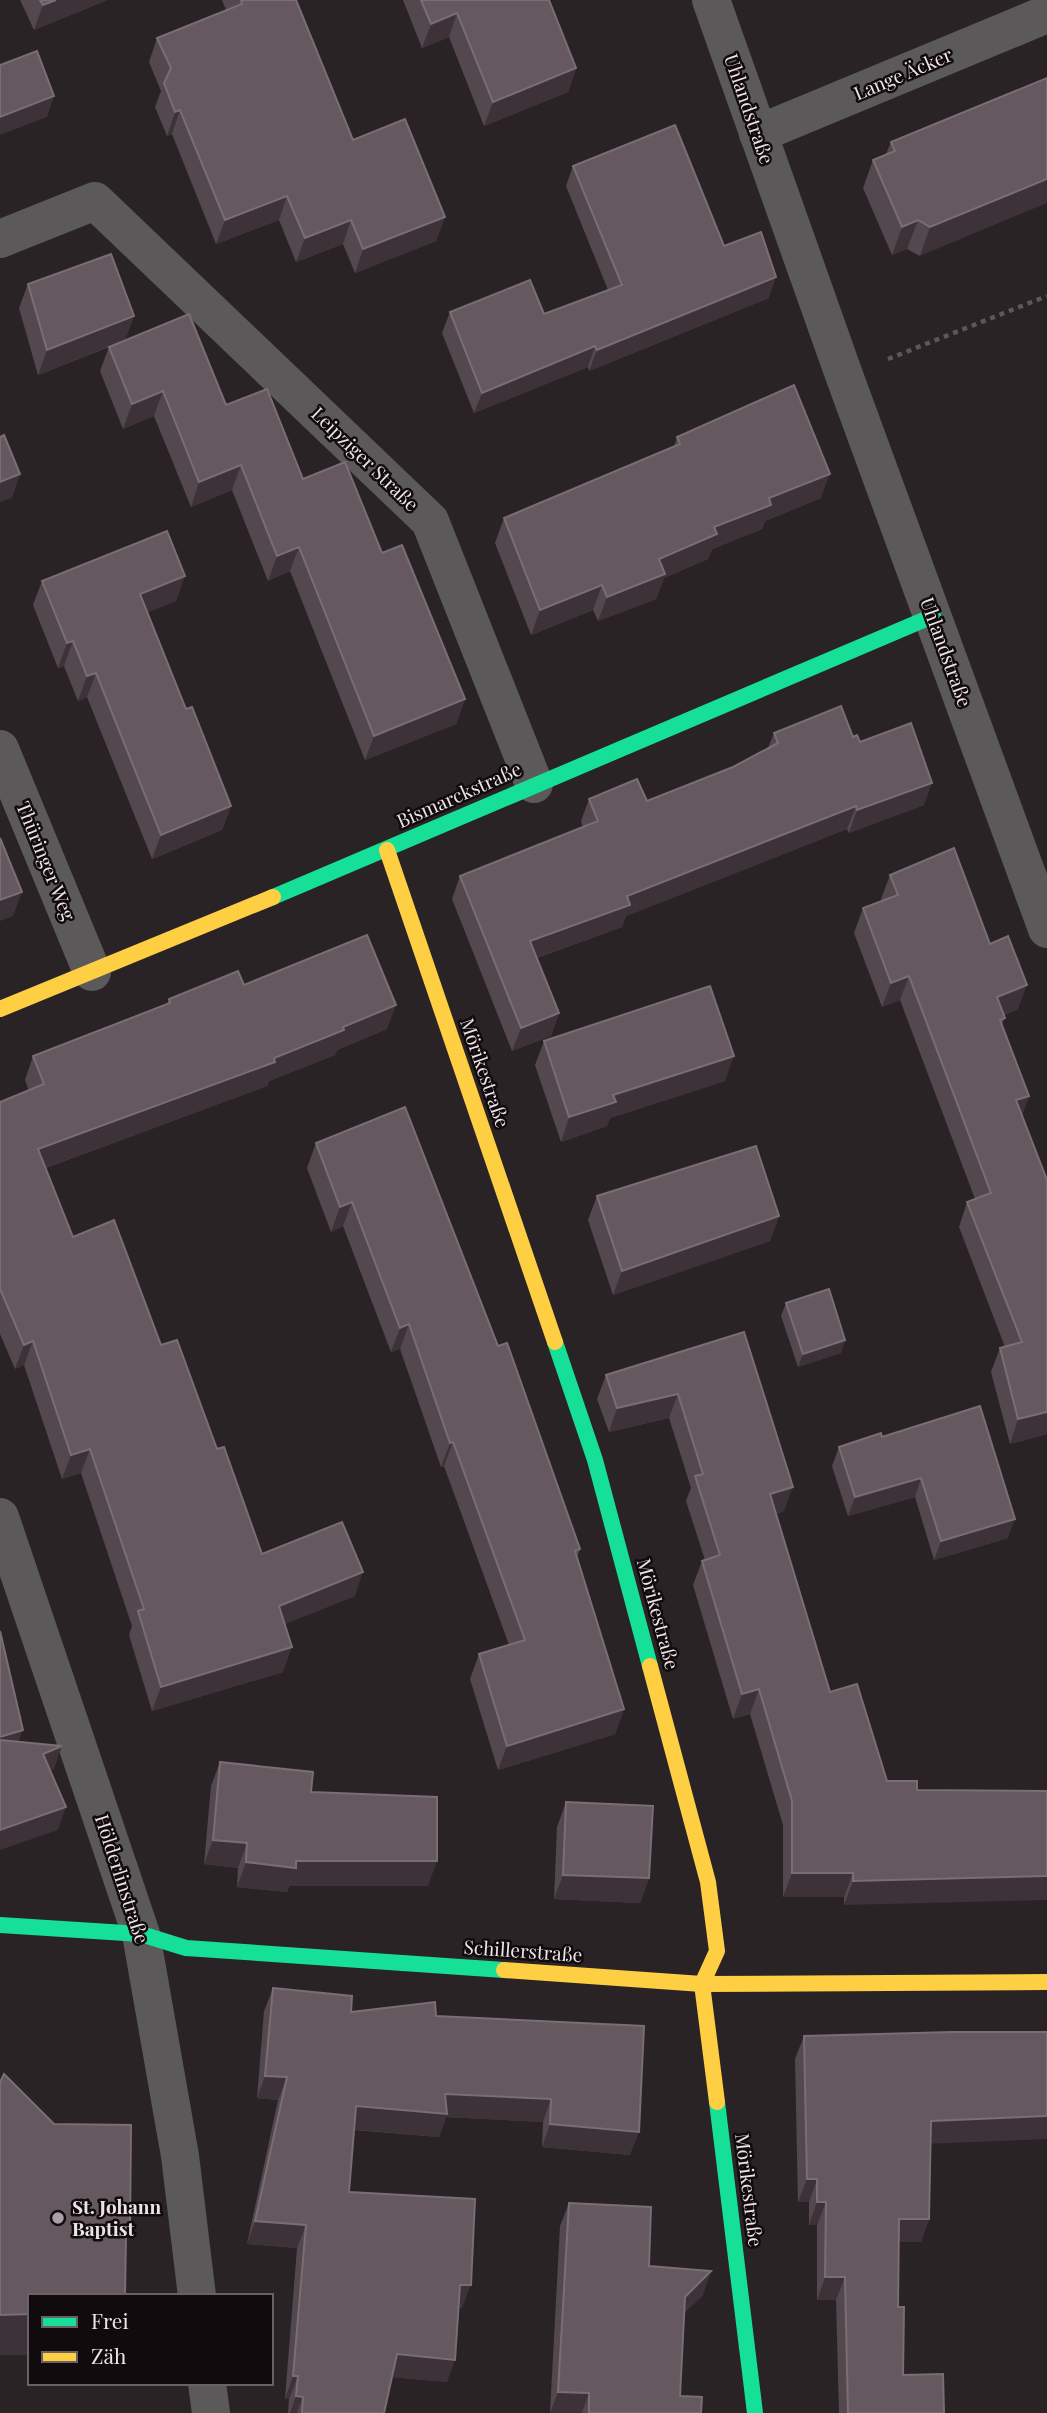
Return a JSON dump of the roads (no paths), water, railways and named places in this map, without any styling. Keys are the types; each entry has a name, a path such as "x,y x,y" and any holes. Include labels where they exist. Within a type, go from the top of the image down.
{"street":[{"name":"Uhlandstraße","path":"711,0 844,375 1047,929"},
{"name":"Lange Äcker","path":"758,134 1047,14"},
{"name":"Leipziger Straße","path":"0,239 95,201 430,521 534,784"},
{"name":"Bismarckstraße","path":"0,1009 387,850 534,784 933,616"},
{"name":"Thüringer Weg","path":"0,749 92,972"},
{"name":"Mörikestraße","path":"387,850 595,1460 708,1882 717,1951 702,1984 755,2413"},
{"name":"Hölderlinstraße","path":"0,1517 141,1934 180,2156 197,2294"},
{"name":"Schillerstraße","path":"0,1924 141,1934 186,1948 702,1984 1047,1982"},
{"path":"207,2385 211,2413"}],"place":[{"name":"St. Johann Baptist","path":"58,2218"}]}
